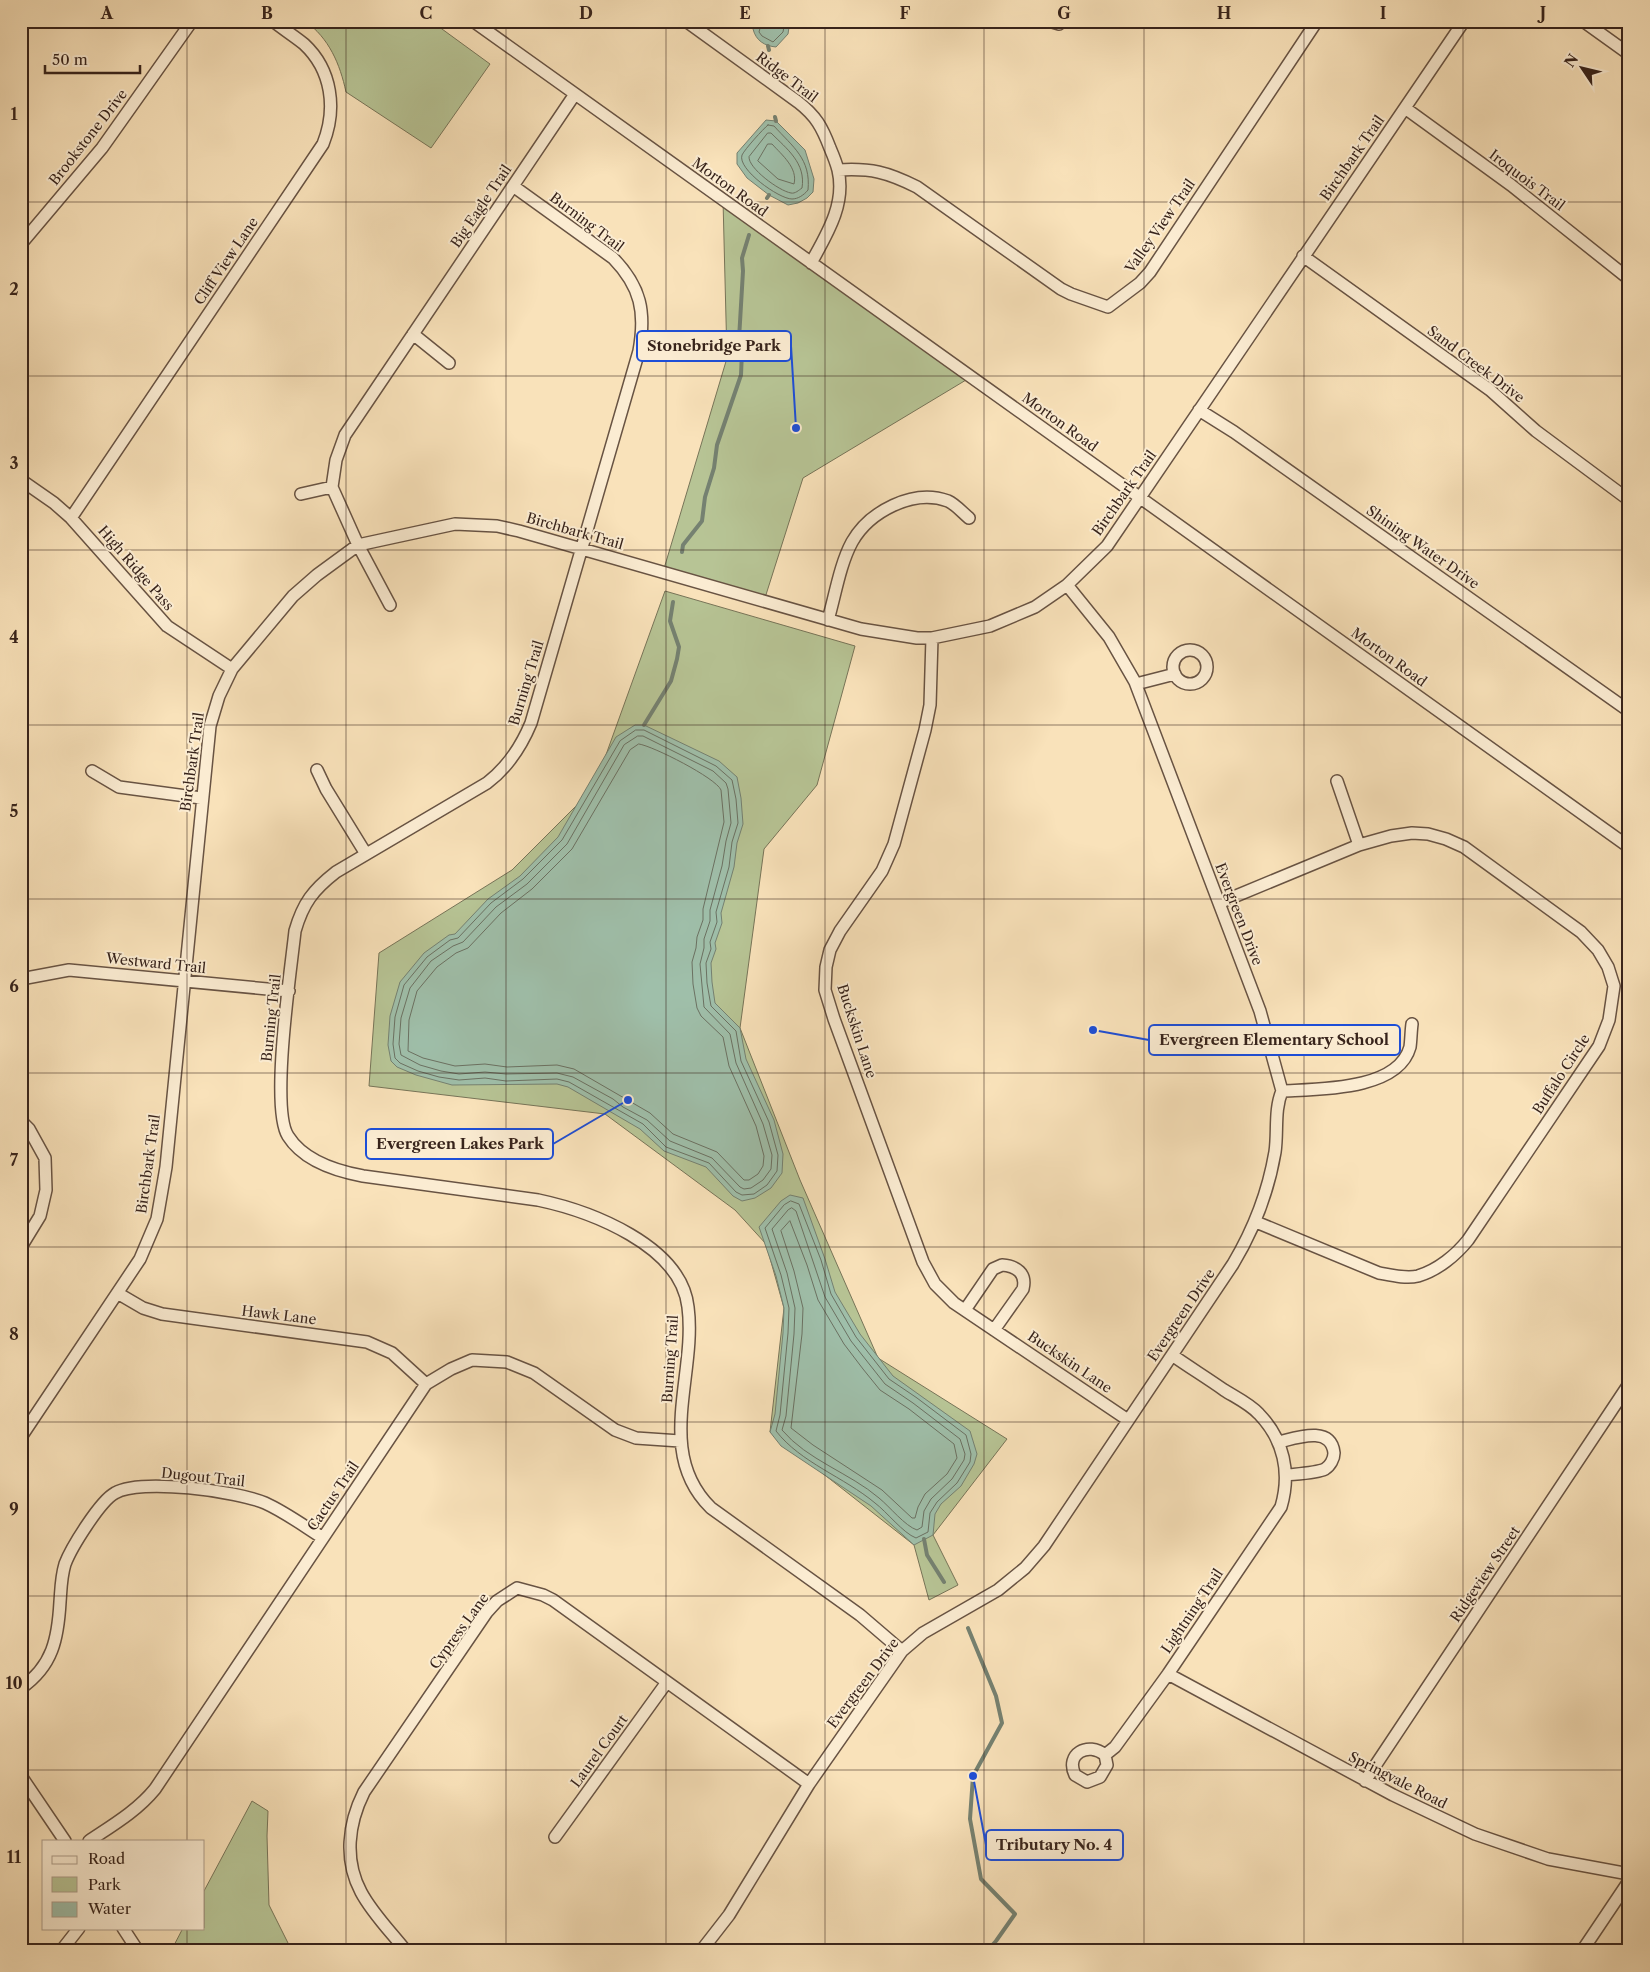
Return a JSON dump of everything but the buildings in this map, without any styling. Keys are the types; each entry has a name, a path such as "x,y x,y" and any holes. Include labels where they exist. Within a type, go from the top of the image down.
{"street":[{"name":"Brookstone Drive","path":"21,244 102,148 192,21"},
{"name":"Cliff View Lane","path":"72,518 323,144 329,128 331,115 331,91 323,70 305,45 273,21"},
{"name":"Morton Road","path":"473,21 1629,847"},
{"name":"Ridge Trail","path":"686,21 807,109 822,126 838,170 839,198 836,214 812,263"},
{"path":"1049,21 1059,24 1062,21"},
{"name":"Valley View Trail","path":"838,170 863,169 879,172 897,177 917,187 1061,289 1108,307 1140,284 1150,272 1317,21"},
{"path":"1583,21 1629,54"},
{"name":"Birchbark Trail","path":"21,1437 118,1294 150,1239 161,1203 211,720 219,696 232,669 304,586 358,545 455,524 469,524 519,531 828,620 882,633 932,638 990,626 1035,607 1067,585 1107,546 1461,22"},
{"name":"Big Eagle Trail","path":"332,487 336,460 345,435 575,94"},
{"name":"Iroquois Trail","path":"1404,108 1511,185 1629,279"},
{"name":"Burning Trail","path":"513,186 613,258 629,276 643,312 639,351 531,723 524,740 504,768 487,783 366,854 325,881 308,898 300,914 295,931 281,1074 282,1121 287,1134 296,1147 325,1165 348,1173 538,1200 565,1206 603,1220 625,1231 664,1261 678,1280 688,1306 689,1328 680,1441 688,1478 695,1490 711,1508 860,1615 902,1651"},
{"name":"Sand Creek Drive","path":"1303,256 1490,390 1536,431 1629,500"},
{"path":"413,334 449,363"},
{"name":"Shining Water Drive","path":"1200,410 1234,432 1629,711"},
{"name":"High Ridge Pass","path":"21,480 72,518 167,626 232,669"},
{"path":"301,494 332,487 358,545 390,605"},
{"path":"828,620 852,544 866,524 876,515 909,500 929,499 949,502 969,518"},
{"name":"Evergreen Drive","path":"700,1951 729,1915 809,1784 902,1651 923,1633 998,1590 1026,1568 1044,1546 1233,1264 1256,1222 1270,1178 1275,1150 1277,1102 1282,1091 1260,1011 1136,684 1109,637 1067,585"},
{"name":"Buckskin Lane","path":"932,638 930,705 894,844 882,871 835,940 826,967 825,990 923,1262 935,1284 943,1294 965,1310 1128,1420"},
{"path":"1136,684 1175,674"},
{"path":"317,770 366,854"},
{"path":"92,771 119,787 202,798"},
{"path":"1337,781 1359,845"},
{"name":"Buffalo Circle","path":"1219,903 1359,845 1390,836 1412,833 1428,834 1464,847 1581,932 1591,942 1605,963 1614,986 1609,1020 1599,1046 1468,1240 1460,1250 1442,1264 1417,1276 1394,1276 1379,1272 1256,1222"},
{"name":"Westward Trail","path":"21,979 69,970 289,991"},
{"path":"1282,1091 1352,1086 1379,1077 1400,1063 1409,1048 1412,1024"},
{"path":"21,1121 29,1129 44,1158 46,1190 40,1216 21,1247"},
{"path":"965,1310 993,1269 1002,1265 1015,1268 1024,1276 1023,1288 994,1330"},
{"name":"Hawk Lane","path":"118,1294 144,1308 162,1314 367,1342 392,1353 426,1384"},
{"name":"Lightning Trail","path":"1105,1755 1115,1747 1168,1674 1282,1507 1287,1475 1279,1442 1258,1413 1172,1355"},
{"name":"Cactus Trail","path":"92,1840 126,1817 147,1799 155,1789 426,1384 451,1369 472,1360 507,1362 534,1373 615,1430 636,1438 680,1441"},
{"name":"Ridgeview Street","path":"1365,1781 1629,1384"},
{"path":"1279,1442 1316,1434 1328,1439 1334,1450 1334,1457 1331,1463 1324,1469 1287,1475"},
{"name":"Dugout Trail","path":"21,1688 42,1669 56,1641 59,1628 61,1580 65,1564 73,1548 100,1508 114,1493 130,1488 168,1486 251,1498 276,1508 323,1538"},
{"name":"Cypress Lane","path":"406,1951 361,1892 352,1863 351,1830 358,1805 364,1792 488,1612 497,1601 517,1588 543,1595 809,1784"},
{"name":"Springvale Road","path":"1168,1674 1365,1781 1448,1823 1517,1850 1579,1866 1629,1874"},
{"name":"Laurel Court","path":"555,1837 667,1682"},
{"path":"21,1776 64,1840"},
{"path":"1582,1951 1629,1881"},
{"path":"61,1951 77,1930"},
{"path":"124,1930 138,1951"}],"green space":[{"path":"305,21 431,21 490,64 431,148 346,92 332,52 321,35"},
{"path":"723,200 971,377 803,478 764,601 663,572 727,358"},
{"path":"665,591 855,646 817,785 764,849 740,1028 800,1180 878,1358 1007,1439 933,1535 958,1585 929,1600 914,1545 770,1432 784,1308 766,1244 735,1210 605,1114 369,1086 379,953 512,870 594,788"},
{"path":"252,1801 268,1811 269,1905 292,1951 171,1951 182,1930 205,1930 205,1889"}],"water":[{"path":"758,21 790,21 788,34 776,47 765,44 756,37 753,29"},
{"path":"766,120 776,121 805,150 814,179 813,192 798,203 788,205 769,195 747,178 737,164 737,153"},
{"path":"635,725 644,725 719,761 737,777 743,824 737,843 734,867 721,913 722,923 711,963 715,1003 740,1028 746,1059 774,1120 783,1154 782,1173 771,1188 755,1198 742,1201 733,1196 706,1167 664,1151 640,1129 568,1087 557,1084 452,1085 416,1075 397,1067 391,1061 388,1045 390,1016 400,982 424,953 449,935 455,934 488,899 520,876 558,837 616,737"},
{"path":"790,1195 803,1198 835,1292 860,1334 893,1376 970,1431 977,1454 974,1464 961,1486 941,1504 935,1514 933,1535 914,1545 871,1506 781,1446 770,1432 775,1414 784,1308 776,1276 759,1227 781,1201"}],"waterway":[{"path":"768,46 769,50"},
{"path":"775,117 776,121"},
{"path":"682,552 683,545 702,521 705,497 714,468 717,445 741,375 742,351 739,339 742,258 749,235"},
{"path":"644,725 671,681 677,659 679,647 670,621 673,602"},
{"path":"924,1539 927,1555 944,1582"},
{"path":"968,1628 996,1696 1002,1723 973,1776 970,1819 981,1879 1015,1914 987,1951"}],"place":[{"name":"Stonebridge Park","path":"796,428"},
{"name":"Evergreen Elementary School","path":"1093,1030"},
{"name":"Evergreen Lakes Park","path":"628,1100"},
{"name":"Tributary No. 4","path":"973,1776"}]}
